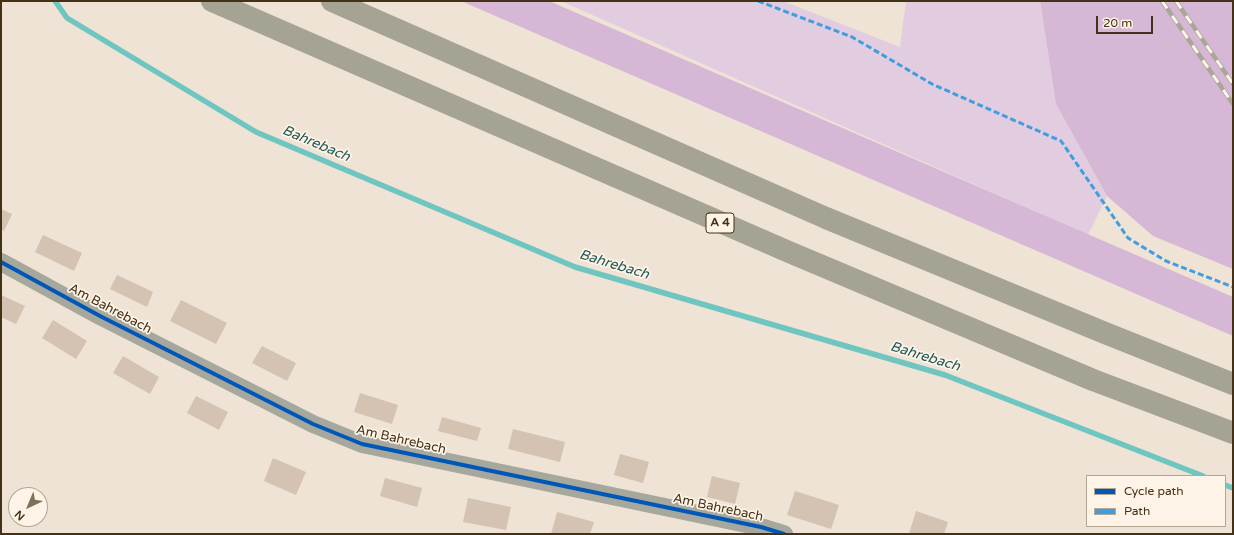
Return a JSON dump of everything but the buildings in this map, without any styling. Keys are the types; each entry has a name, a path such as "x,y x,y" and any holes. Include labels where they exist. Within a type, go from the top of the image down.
{"highway":[{"name":"A 4","path":"212,1 789,252 1093,380 1233,434"},
{"path":"332,1 826,218 1104,333 1233,384"}],"street":[{"name":"Am Bahrebach","path":"1,262 100,316 313,424 362,444 761,527 784,534"}],"shaded area":[{"path":"461,1 549,1 1233,297 1233,336"},
{"path":"561,1 783,1 900,47 906,1 1040,1 1056,104 1107,196 1088,235"},
{"path":"1040,1 1233,1 1233,269 1153,236 1107,196 1056,104"}],"waterway":[{"name":"Bahrebach","path":"55,1 67,18 256,132 575,267 945,375 1200,475"},
{"name":"Bahrebach","path":"1226,485 1233,488"}],"railway":[{"path":"1162,1 1233,104"},
{"path":"1176,1 1233,84"}],"marked path":[{"path":"758,1 852,37 932,84 1061,141 1128,238 1166,261 1233,287"}],"cycle path":[{"path":"1,262 100,316 313,424 362,444 761,527 784,534"}]}
